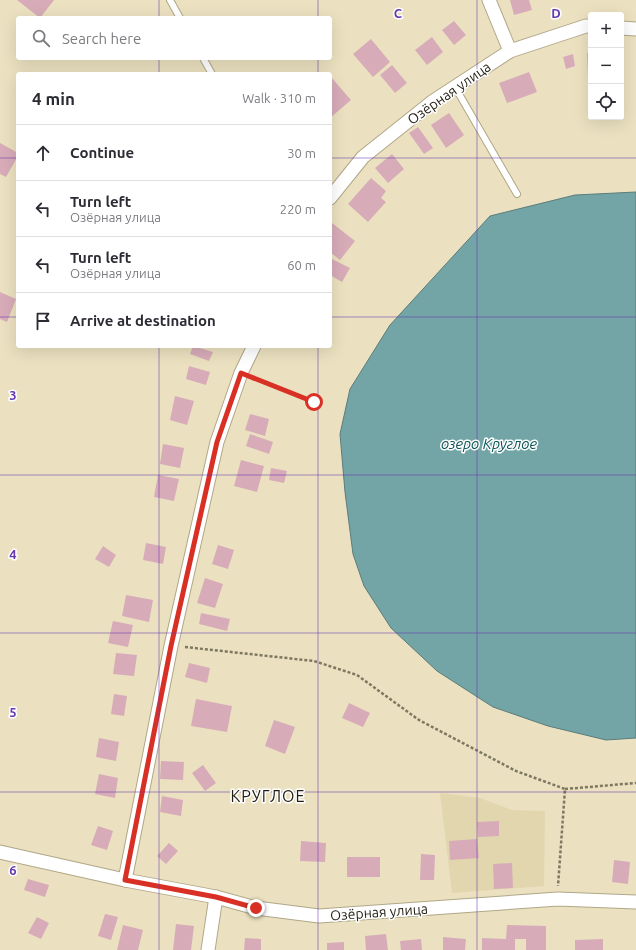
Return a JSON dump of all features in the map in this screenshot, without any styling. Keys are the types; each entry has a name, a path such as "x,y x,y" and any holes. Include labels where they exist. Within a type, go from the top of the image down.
{"street":[{"path":"489,0 510,51"},
{"name":"Озёрная улица","path":"332,196 363,157 432,102 510,51 588,26"},
{"path":"624,28 636,29"},
{"path":"125,880 171,646 217,442 241,373 253,348"},
{"name":"Озёрная улица","path":"0,852 125,880 216,897 256,908 320,916 558,899 636,902"},
{"path":"208,950 216,897"}],"lane":[{"path":"170,0 179,16"},
{"path":"204,60 211,72"},
{"path":"455,87 516,194"}],"path":[{"path":"241,373 314,402"},
{"path":"171,646 314,661 357,675 419,720 516,771 565,789 636,784"},
{"path":"558,899 565,789"}],"shaded area":[{"path":"440,793 480,798 512,810 545,811 544,886 452,893"}],"water":[{"name":"озеро Круглое","path":"636,192 636,738 606,740 548,726 493,707 437,671 391,628 364,586 353,554 345,492 340,434 350,389 390,325 490,216 575,195"}],"building":[{"path":"17,0 54,0 42,16 37,16"},
{"path":"510,0 529,0 532,10 514,15"},
{"path":"454,21 466,35 454,45 442,30"},
{"path":"432,37 443,52 427,65 415,50"},
{"path":"371,39 390,62 373,77 353,54"},
{"path":"587,53 588,53 588,77"},
{"path":"573,54 575,66 566,69 563,57"},
{"path":"392,65 407,83 395,93 380,75"},
{"path":"529,72 537,92 507,103 499,83"},
{"path":"332,78 351,100 332,116"},
{"path":"449,113 464,135 446,148 431,125"},
{"path":"418,127 433,148 424,154 409,133"},
{"path":"0,143 16,152 16,160 6,177 0,174"},
{"path":"392,154 404,169 388,183 375,168"},
{"path":"371,178 386,191 381,198 386,202 368,222 348,204"},
{"path":"332,223 355,241 340,260 332,254"},
{"path":"332,259 350,268 342,282 332,276"},
{"path":"0,292 16,299 7,322 0,319"},
{"path":"192,348 200,348 213,352 209,361 190,354"},
{"path":"189,366 210,372 206,385 186,379"},
{"path":"175,396 194,401 187,425 170,420"},
{"path":"250,414 269,419 265,436 245,430"},
{"path":"250,434 273,442 269,454 246,446"},
{"path":"163,444 184,448 180,468 160,464"},
{"path":"241,460 264,466 257,492 234,486"},
{"path":"271,468 287,471 284,483 269,480"},
{"path":"158,475 179,479 174,501 154,497"},
{"path":"146,543 166,547 163,564 143,560"},
{"path":"218,545 234,550 228,569 212,564"},
{"path":"103,546 116,555 109,567 95,559"},
{"path":"205,578 223,584 215,608 197,603"},
{"path":"126,595 153,600 149,622 122,616"},
{"path":"201,613 230,619 227,631 199,624"},
{"path":"113,621 133,625 128,647 108,643"},
{"path":"116,653 137,655 134,676 113,674"},
{"path":"189,663 210,668 207,683 185,677"},
{"path":"114,694 127,696 124,716 111,714"},
{"path":"196,699 232,706 227,732 191,726"},
{"path":"349,703 370,713 363,727 342,718"},
{"path":"274,720 295,727 285,754 265,746"},
{"path":"99,738 119,742 116,761 96,757"},
{"path":"161,761 184,762 183,780 160,779"},
{"path":"203,765 216,783 205,791 192,773"},
{"path":"99,774 118,778 115,798 95,794"},
{"path":"162,796 183,800 181,816 160,812"},
{"path":"499,821 499,836 478,837 477,822"},
{"path":"98,826 113,831 107,850 91,845"},
{"path":"477,839 479,858 450,860 449,841"},
{"path":"301,841 326,843 325,862 300,861"},
{"path":"169,843 178,851 166,864 157,856"},
{"path":"421,854 435,855 434,880 420,880"},
{"path":"347,857 380,857 380,877 347,877"},
{"path":"614,860 630,862 628,884 612,882"},
{"path":"512,863 513,888 494,889 493,864"},
{"path":"28,879 49,885 45,897 24,890"},
{"path":"105,914 118,917 111,940 98,936"},
{"path":"37,917 49,923 41,939 28,933"},
{"path":"176,924 194,926 191,950 173,950"},
{"path":"123,925 143,930 138,950 117,950"},
{"path":"507,925 546,926 546,950 526,950 526,939 515,939 515,950 482,950 482,938 506,939"},
{"path":"386,934 388,950 366,950 365,936"},
{"path":"443,937 466,939 465,950 443,950"},
{"path":"245,938 261,939 261,950 244,950"},
{"path":"421,939 422,950 401,950 400,941"},
{"path":"603,939 603,950 575,950 575,940"},
{"path":"344,942 344,950 327,950 327,943"}],"district":[{"name":"КРУГЛОЕ","path":"268,796"}],"route":[{"path":"256,908 216,897 125,880 171,646 217,442 241,373 314,402"}]}
